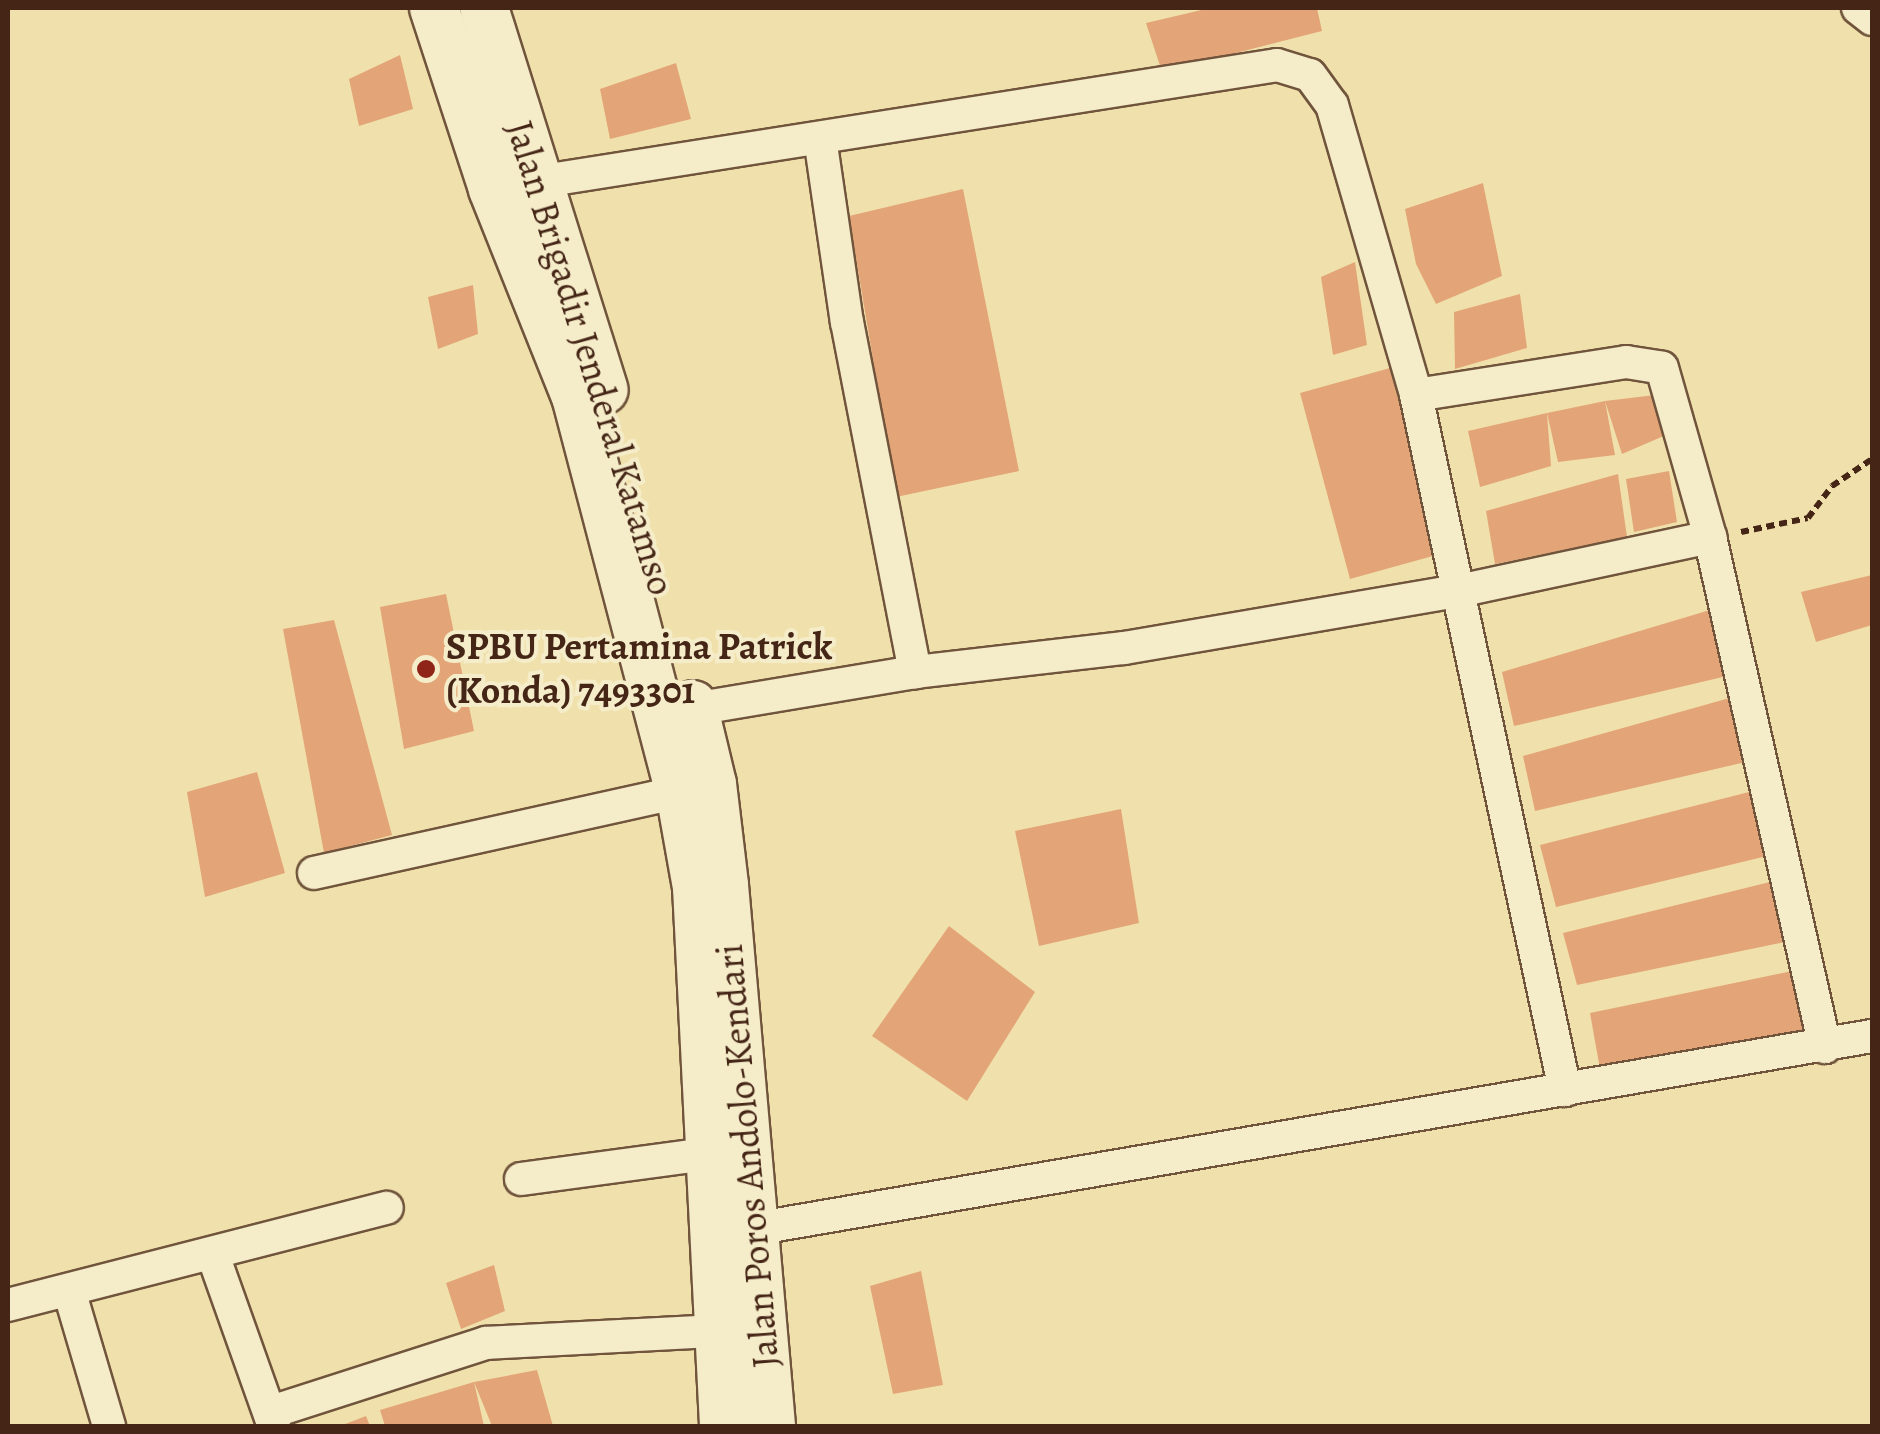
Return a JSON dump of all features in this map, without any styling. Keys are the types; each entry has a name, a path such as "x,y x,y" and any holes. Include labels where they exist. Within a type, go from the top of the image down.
{"main road":[{"name":"Jalan Brigadir Jenderal Katamso","path":"434,8 515,186"},
{"name":"Jalan Brigadir Jenderal Katamso","path":"484,8 515,186 576,396 678,712 696,788 710,886"},
{"name":"Jalan Poros Andolo-Kendari","path":"710,886 706,1154 724,1426"},
{"name":"Jalan Poros Andolo-Kendari","path":"710,886 759,1228 771,1426"}],"street":[{"path":"1858,8 1872,19"},
{"path":"515,186 1277,64 1310,75 1332,104 1416,394 1463,590 1565,1090"},
{"path":"820,138 847,322 915,672"},
{"path":"1416,394 1626,362 1656,365 1668,377 1710,537 1825,1046"},
{"path":"678,712 915,672 1124,648 1463,590 1710,537"},
{"path":"314,873 696,788"},
{"path":"759,1228 1872,1036"},
{"path":"521,1178 706,1154"},
{"path":"8,1305 387,1208"},
{"path":"214,1255 272,1419 486,1344 716,1331"},
{"path":"69,1290 109,1426"}],"path":[{"path":"1710,537 1796,524 1850,470 1872,459"}],"building":[{"path":"1210,8 1317,8 1322,31 1162,72 1146,23"},
{"path":"400,55 413,109 359,126 349,79"},
{"path":"676,63 691,119 610,139 600,89"},
{"path":"1483,183 1502,276 1436,304 1416,264 1405,209"},
{"path":"963,189 1019,471 896,497 849,216"},
{"path":"1355,262 1367,345 1333,355 1321,277"},
{"path":"473,285 478,334 438,349 428,297"},
{"path":"1520,294 1527,348 1455,369 1454,312"},
{"path":"1390,368 1440,554 1350,579 1300,393"},
{"path":"1655,395 1666,435 1622,454 1605,401"},
{"path":"1605,401 1615,455 1558,462 1547,413"},
{"path":"1547,413 1551,466 1480,487 1468,431"},
{"path":"1669,471 1677,522 1634,532 1626,479"},
{"path":"1618,474 1627,537 1495,564 1486,511"},
{"path":"1872,575 1872,625 1816,642 1801,592"},
{"name":"SPBU Pertamina Patrick (Konda) 7493301","path":"446,594 474,731 404,749 380,607"},
{"path":"1710,610 1727,676 1514,726 1502,672"},
{"path":"334,620 392,835 324,853 283,629"},
{"path":"1733,697 1750,761 1535,811 1523,756"},
{"path":"257,772 285,873 205,897 187,792"},
{"path":"1749,792 1767,856 1556,907 1540,845"},
{"path":"1121,809 1139,923 1039,946 1015,831"},
{"path":"1774,881 1785,942 1577,985 1563,933"},
{"path":"949,926 1035,992 967,1101 872,1036"},
{"path":"1797,970 1814,1029 1600,1069 1590,1013"},
{"path":"494,1265 505,1311 461,1329 446,1283"},
{"path":"921,1271 943,1385 893,1394 870,1286"},
{"path":"537,1370 553,1426 492,1426 474,1382"},
{"path":"474,1382 484,1426 385,1426 380,1410"},
{"path":"366,1416 370,1426 340,1426"}],"place":[{"name":"SPBU Pertamina Patrick (Konda) 7493301","path":"426,669"}]}
